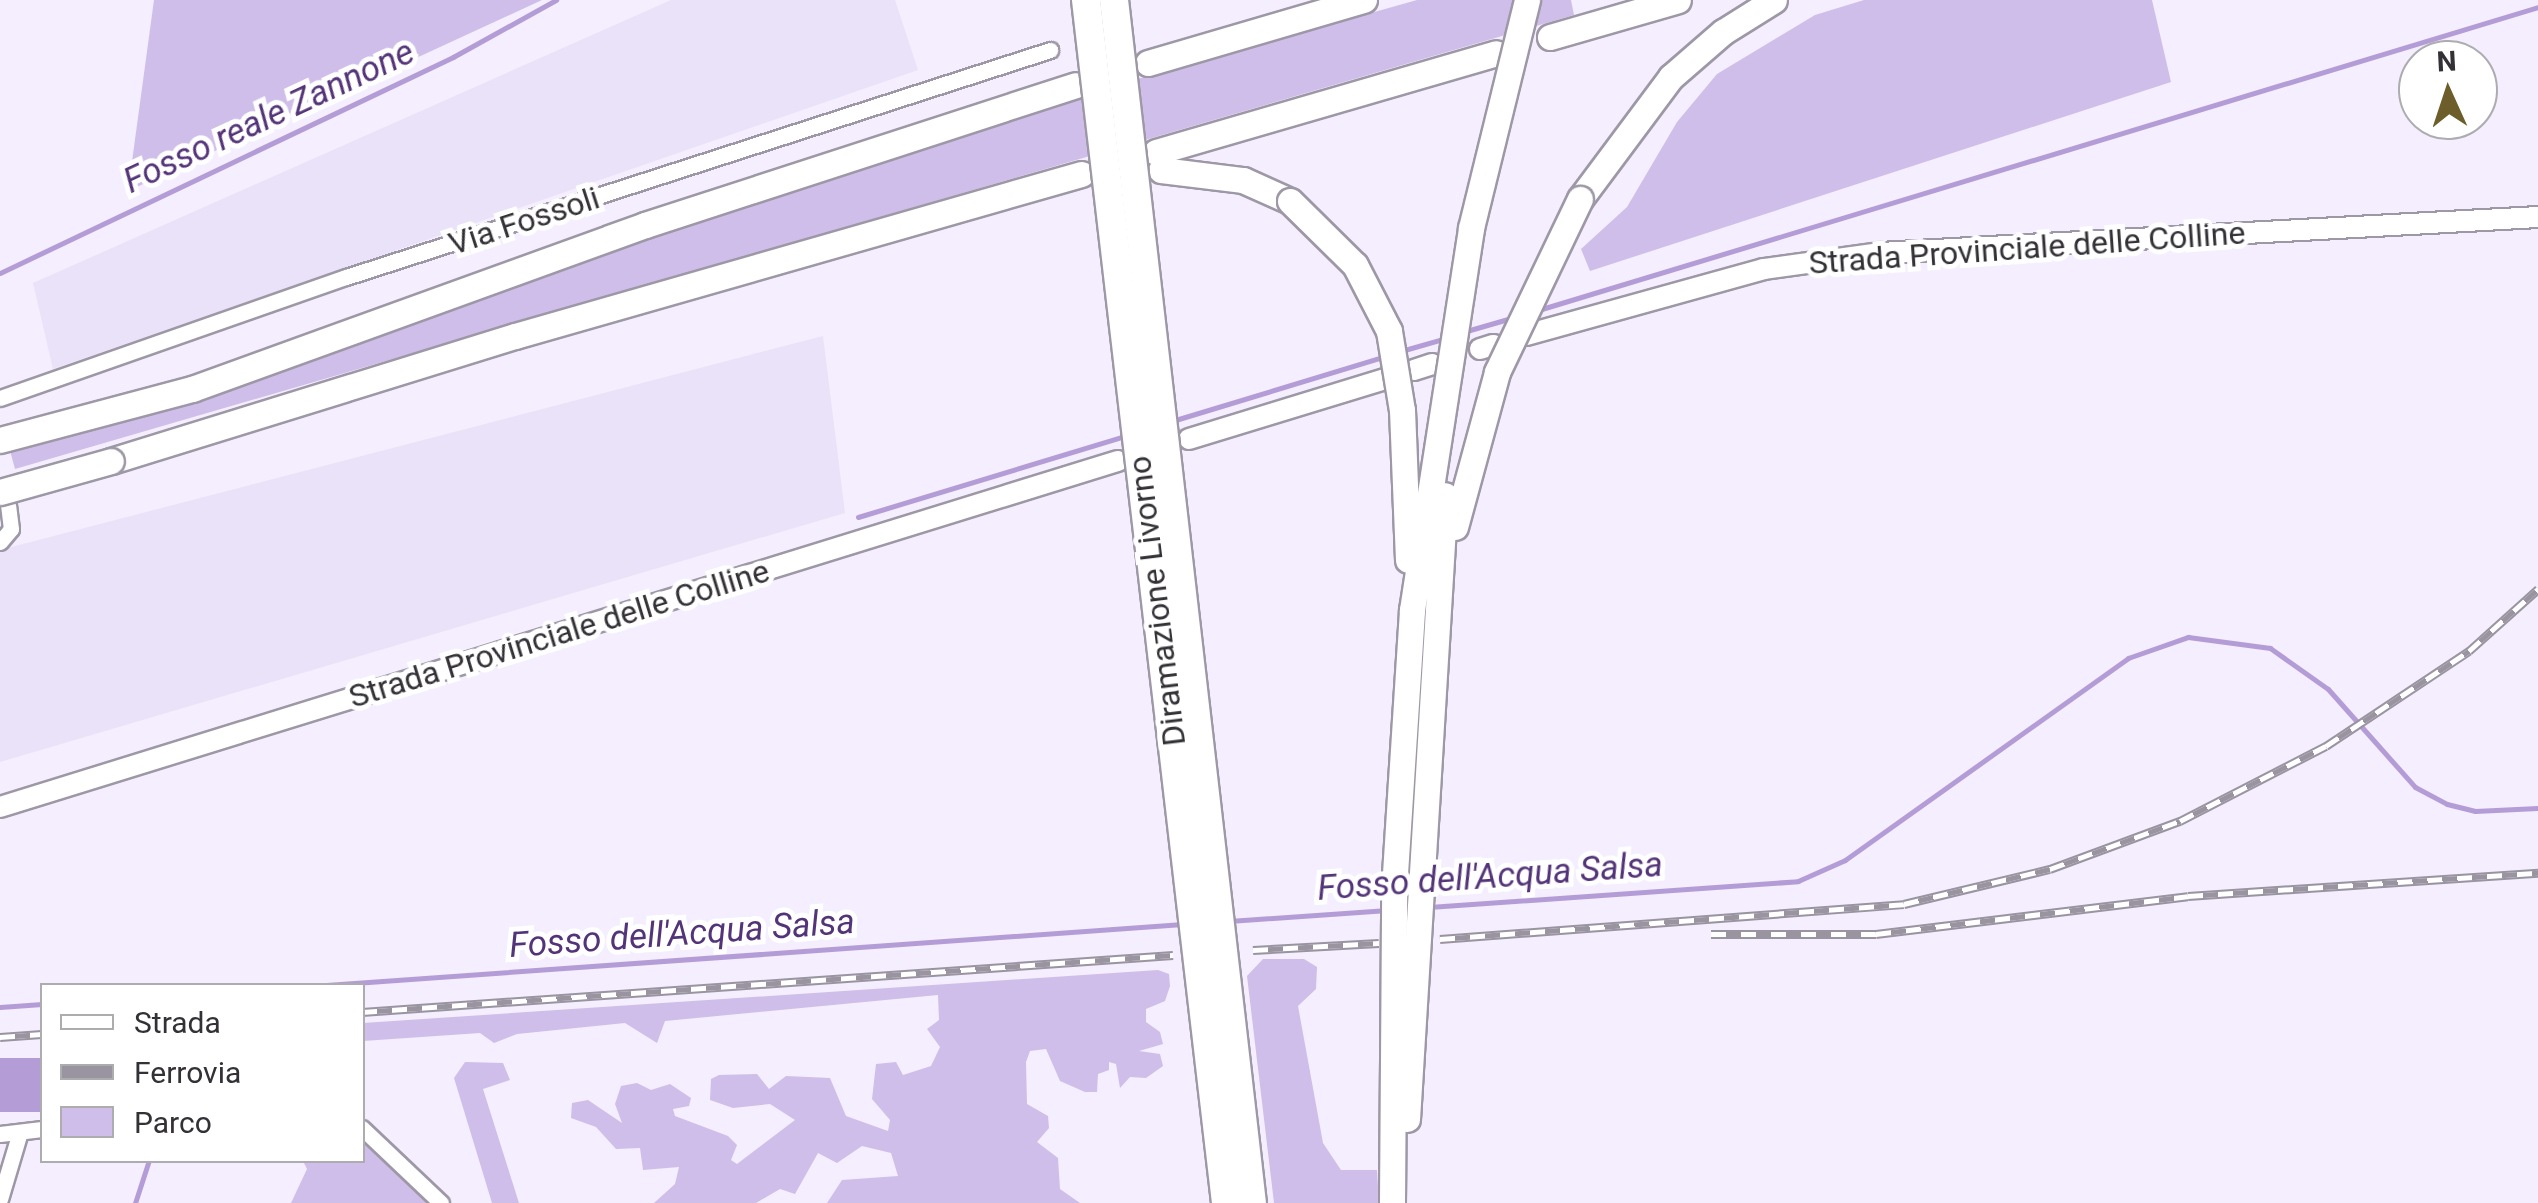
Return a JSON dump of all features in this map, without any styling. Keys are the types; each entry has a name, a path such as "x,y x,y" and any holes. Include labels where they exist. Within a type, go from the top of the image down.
{"highway":[{"name":"Diramazione Livorno","path":"1086,0 1226,1203"},
{"name":"Diramazione Livorno","path":"1114,0 1252,1203"},
{"path":"1148,63 1364,0"},
{"path":"1392,1203 1394,889 1425,610 1471,228 1527,0"},
{"path":"1408,1203 1425,610 1493,185 1542,0"},
{"path":"1550,37 1678,0"},
{"path":"1425,610 1497,372 1580,199 1671,76 1723,32 1774,0"},
{"path":"1425,610 1389,332 1355,265 1290,201 1242,180 1159,161 1496,53"},
{"path":"0,440 192,389 645,224 1074,85"},
{"path":"4,499 112,461 571,320 1081,174"}],"main road":[{"name":"Strada Provinciale delle Colline","path":"1526,335 1764,270 1880,253 2538,218"},
{"path":"1189,439 1388,378"},
{"name":"Strada Provinciale delle Colline","path":"0,807 1118,461"}],"street":[{"name":"Via Fossoli","path":"0,398 346,277 1050,50"},
{"path":"0,542 12,529 4,499"},
{"path":"0,1134 40,1129"},
{"path":"365,1131 441,1203"},
{"path":"0,1199 20,1132"}],"shaded area":[{"path":"671,0 895,0 918,70 53,369 33,283"},
{"path":"823,336 845,513 0,762 0,550"},
{"path":"0,1058 40,1058 40,1112 0,1112"}],"green space":[{"path":"154,0 542,0 128,191"},
{"path":"1417,0 1571,0 1574,15 15,469 9,447 273,374 914,142"},
{"path":"1864,0 2152,0 2171,82 1590,271 1581,249 1627,207 1677,122 1717,74 1815,15"},
{"path":"1263,959 1304,959 1317,967 1316,989 1298,1006 1323,1143 1341,1170 1377,1170 1379,1203 1274,1203 1247,976"},
{"path":"1158,970 1169,974 1170,986 1165,1001 1146,1009 1146,1022 1160,1032 1163,1044 1139,1051 1160,1054 1163,1066 1146,1078 1130,1077 1120,1088 1116,1064 1109,1062 1109,1070 1098,1074 1097,1092 1085,1092 1060,1081 1046,1049 1030,1051 1026,1062 1027,1104 1048,1116 1049,1128 1037,1142 1058,1158 1060,1189 1080,1203 827,1203 842,1180 898,1176 891,1153 862,1146 837,1163 818,1153 795,1194 780,1189 756,1203 654,1203 675,1184 679,1167 643,1170 640,1148 616,1149 596,1127 571,1118 572,1103 588,1100 622,1123 615,1104 621,1086 637,1083 651,1090 670,1084 691,1098 689,1106 673,1109 675,1116 728,1136 737,1145 731,1160 737,1164 795,1120 770,1104 733,1108 710,1100 711,1079 719,1075 757,1074 769,1089 786,1076 830,1078 846,1116 888,1131 890,1120 872,1099 876,1064 896,1062 903,1075 931,1066 940,1047 927,1029 939,1020 938,995 665,1021 657,1043 625,1023 517,1034 494,1043 480,1033 365,1041 365,1023"},
{"path":"465,1062 503,1063 510,1080 483,1089 519,1203 492,1203 454,1078"},
{"path":"365,1135 383,1161 414,1166 430,1203 291,1203 307,1169 304,1163 365,1163"}],"waterway":[{"name":"Fosso reale Zannone","path":"0,273 453,57 556,0"},
{"path":"1535,311 2538,7"},
{"path":"1463,332 1515,317"},
{"path":"1401,351 1443,339"},
{"path":"1172,421 1386,356"},
{"path":"858,517 1128,435"},
{"name":"Fosso dell'Acqua Salsa","path":"1429,907 1798,881 1845,860 2128,658 2188,637 2270,648 2328,689 2415,787 2447,804 2475,811 2538,808"},
{"name":"Fosso dell'Acqua Salsa","path":"1229,921 1388,910"},
{"name":"Fosso dell'Acqua Salsa","path":"354,983 1183,924"},
{"name":"Fosso dell'Acqua Salsa","path":"0,1007 40,1004"},
{"path":"135,1203 148,1163"}],"railway":[{"path":"1440,939 1904,904 2050,869 2180,821 2326,746 2469,651 2538,589"},
{"path":"1711,934 1876,934 2188,896 2538,873"},
{"path":"1253,950 1379,943"},
{"path":"365,1012 1173,955"},
{"path":"0,1037 40,1034"}]}
